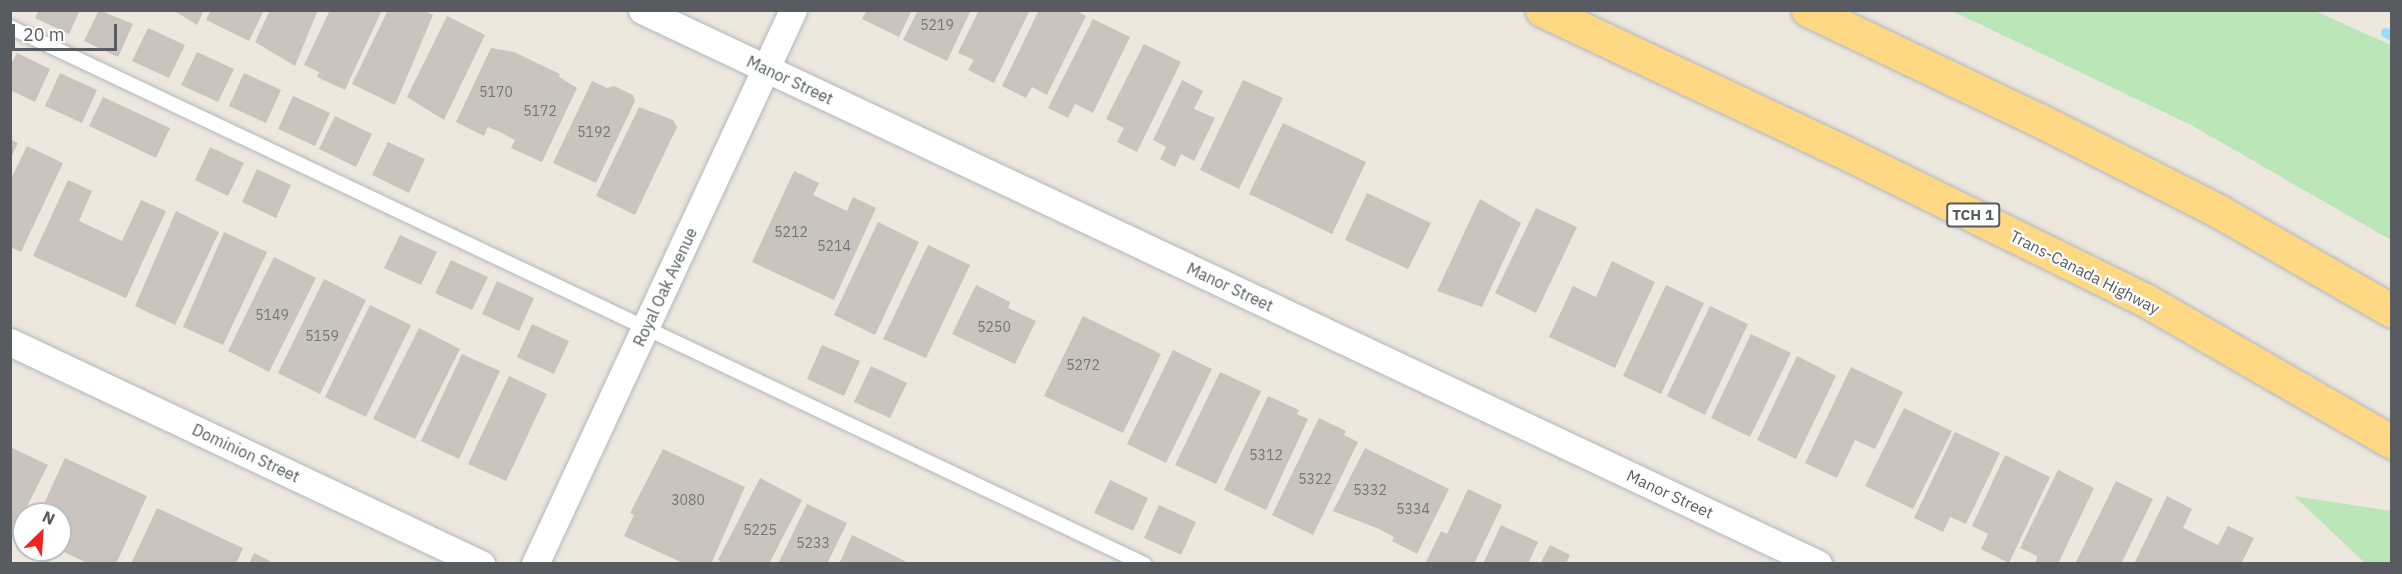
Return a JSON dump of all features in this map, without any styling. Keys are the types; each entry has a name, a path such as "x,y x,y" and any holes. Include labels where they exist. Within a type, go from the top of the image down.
{"highway":[{"name":"Trans-Canada Highway","path":"1542,10 1838,149 2145,300 2391,442"},
{"path":"1808,10 2039,120 2209,207 2391,312"}],"street":[{"name":"Manor Street","path":"642,10 1818,564"},
{"name":"Royal Oak Avenue","path":"535,564 793,10"},
{"name":"Dominion Street","path":"10,342 481,564"}],"lane":[{"path":"10,27 1144,564"}],"green space":[{"path":"1952,11 2315,11 2391,45 2391,240 2191,125"},
{"path":"2294,496 2391,511 2391,563 2365,563"}],"building":[{"path":"39,10 80,10 69,34 35,18"},
{"path":"99,10 133,24 118,57 84,41"},
{"path":"173,10 204,10 197,25"},
{"path":"211,10 264,10 249,41 206,20"},
{"path":"270,10 318,10 295,66 255,42"},
{"path":"330,10 382,10 345,90 317,77 319,72 304,65"},
{"path":"388,10 424,10 433,15 395,105 352,84"},
{"path":"867,10 912,10 899,37 862,19"},
{"path":"918,10 971,10 947,61 903,40"},
{"path":"979,10 1030,10 994,83 968,70 974,60 958,53"},
{"path":"1039,10 1075,10 1086,16 1047,95 1032,87 1026,98 1002,86"},
{"path":"447,16 485,35 444,120 407,97"},
{"path":"1093,19 1130,37 1093,113 1075,104 1068,118 1048,108"},
{"path":"148,28 185,45 169,78 132,61"},
{"path":"1144,44 1181,62 1137,152 1117,142 1124,128 1106,119"},
{"path":"491,48 514,52 560,74 559,77 577,88 542,162 511,148 515,140 502,133 488,127 484,136 456,122"},
{"path":"197,52 234,69 218,102 181,85"},
{"path":"17,53 50,69 35,102 10,90 10,66"},
{"path":"60,73 97,90 82,123 45,106"},
{"path":"244,73 281,90 266,123 229,106"},
{"path":"1182,80 1203,91 1194,109 1215,118 1194,161 1181,154 1175,167 1160,159 1166,147 1153,140"},
{"path":"1243,80 1283,98 1239,189 1200,170"},
{"path":"592,81 607,88 614,86 633,95 635,101 596,183 553,163"},
{"path":"293,96 330,113 315,146 278,129"},
{"path":"103,97 170,128 156,158 89,126"},
{"path":"639,107 673,120 677,127 635,215 596,196"},
{"path":"335,116 372,134 356,167 319,149"},
{"path":"1283,123 1366,162 1332,234 1249,194"},
{"path":"10,139 18,143 10,160"},
{"path":"388,142 425,159 409,193 372,175"},
{"path":"27,146 63,163 21,252 10,247 10,181"},
{"path":"210,147 244,163 228,196 195,180"},
{"path":"257,169 291,185 276,218 242,202"},
{"path":"794,171 819,183 813,195 847,211 853,197 876,208 834,300 752,262"},
{"path":"68,180 92,191 79,221 122,241 141,200 166,211 126,298 33,256"},
{"path":"1367,193 1431,223 1408,269 1345,240"},
{"path":"1480,199 1521,223 1482,307 1437,291"},
{"path":"1536,208 1577,227 1536,313 1495,293"},
{"path":"176,211 219,232 175,325 135,306"},
{"path":"878,222 919,242 875,335 834,315"},
{"path":"224,232 267,252 223,345 183,327"},
{"path":"400,235 437,252 421,285 384,268"},
{"path":"928,245 970,265 926,358 883,339"},
{"path":"274,257 316,278 269,372 228,351"},
{"path":"451,260 488,277 472,310 435,293"},
{"path":"1612,261 1655,282 1615,368 1549,337 1573,286 1596,297"},
{"path":"324,279 366,300 320,394 278,373"},
{"path":"497,281 534,298 519,331 482,314"},
{"path":"976,285 1010,302 1008,308 1036,321 1015,364 952,334"},
{"path":"1666,285 1704,303 1661,394 1623,376"},
{"path":"370,305 411,325 366,417 325,397"},
{"path":"1710,306 1748,324 1705,415 1667,396"},
{"path":"1083,316 1161,354 1123,433 1044,396"},
{"path":"532,324 569,341 554,374 517,357"},
{"path":"419,328 460,349 415,439 373,419"},
{"path":"1751,334 1791,353 1750,437 1711,418"},
{"path":"822,345 860,361 844,396 807,379"},
{"path":"1173,350 1212,369 1166,463 1127,444"},
{"path":"462,354 500,371 459,459 421,441"},
{"path":"1797,356 1836,376 1796,459 1757,440"},
{"path":"871,366 907,383 890,418 854,402"},
{"path":"1851,367 1903,392 1875,449 1855,440 1837,478 1805,463"},
{"path":"1220,372 1261,391 1216,484 1175,465"},
{"path":"509,376 547,394 506,481 468,464"},
{"path":"1268,396 1299,410 1297,414 1308,419 1266,510 1224,490"},
{"path":"1904,408 1952,431 1913,509 1865,486"},
{"path":"1319,418 1346,431 1344,435 1358,442 1313,535 1272,515"},
{"path":"1955,432 2000,453 1966,524 1950,517 1943,532 1914,518"},
{"path":"10,447 48,465 29,502 12,502 10,540"},
{"path":"1365,448 1449,489 1417,554 1392,541 1394,537 1379,529 1333,511"},
{"path":"663,449 745,487 711,564 685,564 624,536 634,515 630,513"},
{"path":"2005,455 2050,477 2009,563 1981,549 1988,534 1972,526"},
{"path":"65,458 147,496 116,564 89,564 72,556 72,502 45,502"},
{"path":"2058,470 2094,488 2058,564 2036,564 2037,556 2020,548"},
{"path":"760,478 802,500 769,564 724,564 718,560"},
{"path":"1110,480 1148,498 1133,531 1094,513"},
{"path":"2116,481 2153,499 2121,564 2075,564"},
{"path":"1468,489 1502,505 1474,564 1425,564 1441,531 1447,534"},
{"path":"2167,496 2192,509 2183,528 2218,545 2228,526 2254,538 2241,564 2134,564"},
{"path":"807,504 847,523 827,564 778,564"},
{"path":"1159,505 1196,522 1181,555 1144,538"},
{"path":"157,508 243,548 236,564 131,564"},
{"path":"1501,525 1538,542 1528,564 1483,564"},
{"path":"852,535 891,554 910,564 839,564"},
{"path":"1550,545 1570,555 1566,564 1540,564"},
{"path":"254,553 276,564 249,564"}],"waterway":[{"path":"2386,33 2392,36"}]}
